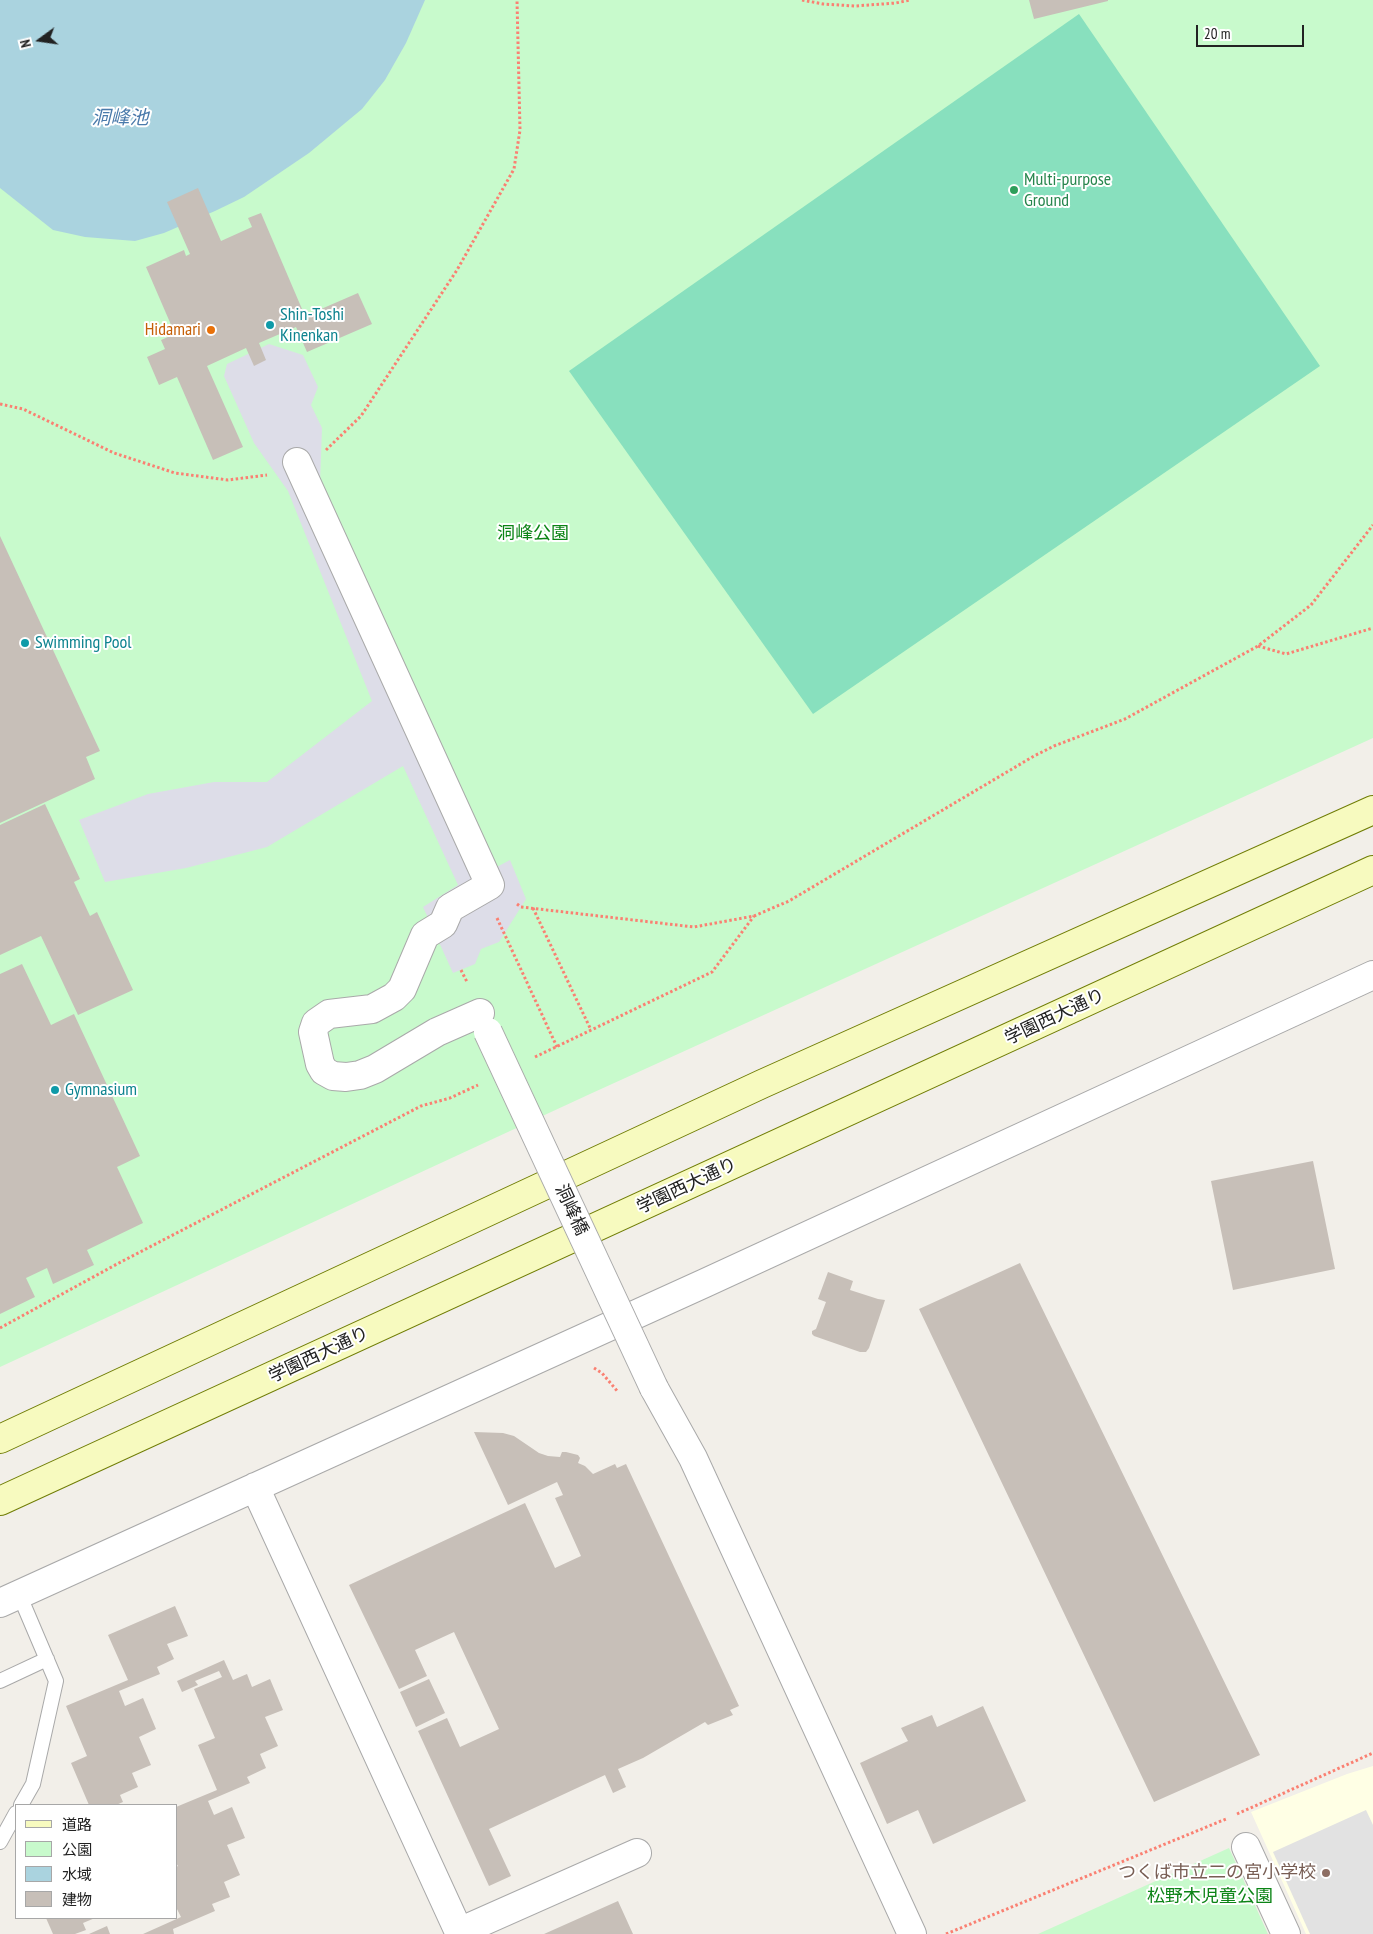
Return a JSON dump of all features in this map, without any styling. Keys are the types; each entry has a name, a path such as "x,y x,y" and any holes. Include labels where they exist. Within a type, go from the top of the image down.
{"main road":[{"path":"0,1439 762,1084 1373,810"},
{"name":"学園西大通り","path":"0,1501 1373,870"}],"street":[{"path":"297,462 490,885 450,908 443,924 425,935 402,988 394,997 372,1009 329,1014 316,1023 313,1032 320,1064 324,1071 333,1076 346,1077 375,1069 477,1005"},
{"path":"10,1598 687,1291 1373,975"},
{"name":"洞峰橋","path":"477,1005 654,1388 693,1458 912,1934"},
{"path":"255,1487 459,1932 637,1853"},
{"path":"1246,1847 1286,1934"}],"lane":[{"path":"10,1598 47,1659 56,1681 33,1784 22,1804"},
{"path":"0,1681 47,1659"},
{"path":"0,1842 15,1815"}],"path":[{"path":"0,404 24,409 114,453 175,472 228,480 262,477 328,449 362,416 457,270 514,169 520,130 517,0"},
{"path":"802,0 823,4 855,6 910,0"},
{"path":"552,911 694,927 754,916 789,901 1034,756 1125,720 1258,646 1311,605 1373,524"},
{"path":"1258,646 1286,654 1373,628"},
{"path":"483,890 557,1047"},
{"path":"533,908 591,1030"},
{"path":"531,1060 712,972 754,916"},
{"path":"461,970 477,1005"},
{"path":"0,1328 117,1264 421,1106 450,1098 481,1084"},
{"path":"586,1367 593,1368 602,1373 620,1394"},
{"path":"946,1934 1222,1820 1373,1753"}],"shaded area":[{"path":"269,344 303,355 318,387 311,405 322,428 320,483 491,870 510,860 526,899 499,942 481,949 475,964 453,973 423,907 458,885 403,766 267,847 186,868 105,882 79,820 148,794 214,782 267,782 372,701 288,491 254,443 224,376 227,364"},
{"name":"つくば市立二の宮小学校","path":"1373,1766 1373,1934 1306,1934 1251,1812 1347,1774"},
{"name":"つくば市立二の宮小学校","path":"1366,1810 1373,1825 1373,1934 1310,1934 1273,1852"}],"green space":[{"name":"洞峰公園","path":"0,0 1373,0 1373,738 590,1094 0,1367"},
{"name":"Multi-purpose Ground","path":"1079,14 1320,366 813,714 569,371"},
{"name":"松野木児童公園","path":"1229,1848 1268,1934 1038,1934"}],"water":[{"name":"洞峰池","path":"0,0 425,0 406,43 385,80 362,109 309,153 244,197 164,233 135,241 85,237 53,230 0,188"}],"building":[{"path":"1029,0 1108,0 1108,1 1034,19"},
{"name":"Shin-Toshi Kinenkan","path":"198,188 221,241 252,227 248,218 261,213 305,316 358,293 372,324 307,352 296,327 259,343 266,360 254,366 246,348 207,366 243,447 213,460 177,377 159,385 147,357 165,349 161,340 175,334 146,267 184,250 186,256 190,254 167,202"},
{"name":"Swimming Pool","path":"0,536 100,751 86,757 95,779 0,823"},
{"path":"45,804 80,879 74,882 90,916 97,912 133,990 78,1015 41,936 0,955 0,825"},
{"name":"Gymnasium","path":"22,964 51,1025 74,1014 140,1156 117,1167 143,1223 87,1250 94,1265 53,1284 47,1268 26,1278 35,1297 0,1314 0,974"},
{"path":"1313,1161 1335,1269 1233,1290 1211,1181"},
{"path":"1020,1263 1260,1755 1154,1802 919,1309"},
{"path":"828,1272 853,1281 850,1290 885,1300 866,1352 860,1352 812,1334 812,1331 816,1329 826,1302 818,1299"},
{"path":"474,1432 503,1433 514,1436 539,1453 548,1456 560,1457 562,1452 578,1455 580,1458 578,1463 585,1466 593,1474 615,1464 617,1468 626,1464 739,1706 730,1710 733,1715 708,1725 705,1722 643,1758 618,1769 626,1787 613,1793 605,1775 489,1829 511,1876 489,1886 418,1731 447,1718 460,1747 499,1729 454,1632 415,1650 427,1676 399,1689 349,1585 525,1503 555,1568 581,1556 555,1498 563,1495 557,1482 508,1505"},
{"path":"175,1606 188,1636 167,1644 174,1659 157,1667 160,1674 119,1691 125,1706 143,1698 156,1729 139,1737 151,1765 132,1773 138,1787 120,1795 123,1802 118,1804 89,1804 71,1763 87,1756 66,1706 128,1680 108,1635"},
{"path":"224,1660 233,1680 247,1674 252,1687 270,1679 283,1710 265,1717 278,1746 260,1754 266,1768 247,1777 250,1783 208,1801 214,1815 232,1807 245,1838 227,1845 240,1875 224,1882 230,1897 212,1904 215,1911 173,1929 174,1934 143,1934 181,1917 178,1911 178,1806 217,1790 198,1745 215,1738 194,1689 222,1677 219,1671 195,1681 198,1685 182,1692 177,1681"},
{"path":"429,1679 445,1713 416,1727 400,1692"},
{"path":"983,1706 1026,1801 933,1844 918,1810 887,1824 860,1763 908,1741 901,1728 932,1715 937,1727"},
{"path":"618,1901 633,1934 544,1934"},
{"path":"46,1919 93,1919 83,1923 86,1930 75,1934 53,1934"},
{"path":"107,1926 110,1934 89,1934"}],"place":[{"name":"Multi-purpose Ground","path":"1014,190"},
{"name":"Shin-Toshi Kinenkan","path":"270,325"},
{"name":"Hidamari","path":"211,330"},
{"name":"Swimming Pool","path":"25,643"},
{"name":"Gymnasium","path":"55,1090"},
{"name":"つくば市立二の宮小学校","path":"1326,1873"}]}
